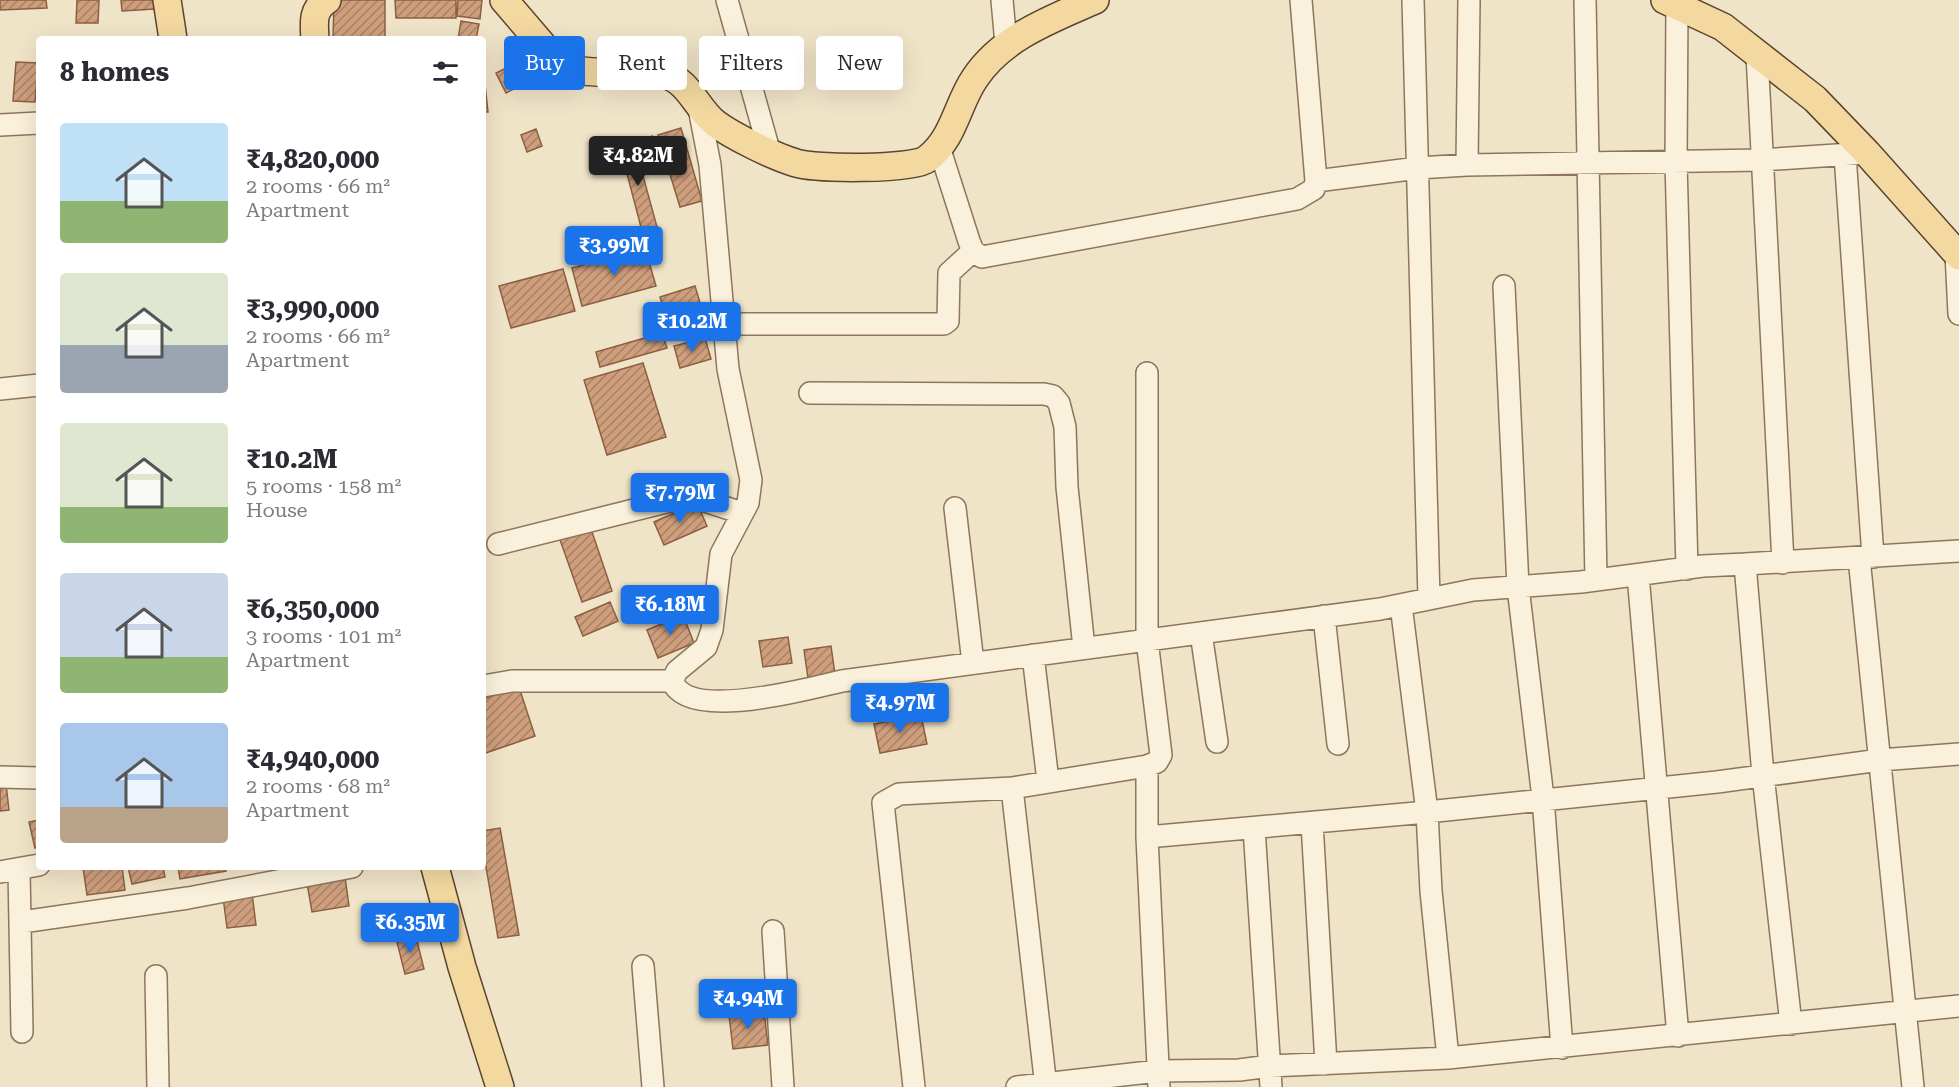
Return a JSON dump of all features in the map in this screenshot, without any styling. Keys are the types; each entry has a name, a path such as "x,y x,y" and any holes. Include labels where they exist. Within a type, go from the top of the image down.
{"main road":[{"path":"167,0 173,36"},
{"path":"315,36 314,16 317,8 327,0"},
{"path":"504,0 563,69 587,73 664,75 684,86 697,99 706,116 717,124 797,164 836,168 910,165 925,160 939,147 952,126 975,76 1006,44 1095,0"},
{"path":"1671,3 1723,27 1815,99 1856,154 1957,255"},
{"path":"436,870 462,967 500,1087"}],"street":[{"path":"727,0 769,150"},
{"path":"1002,0 1006,44"},
{"path":"939,147 973,251 982,257 1297,200 1314,189 1316,181 1301,0"},
{"path":"1413,0 1429,599"},
{"path":"1467,165 1468,0"},
{"path":"1584,0 1596,580"},
{"path":"1671,3 1687,568"},
{"path":"1757,54 1784,563"},
{"path":"697,99 710,165 728,369 751,480 748,503 721,554 712,630 706,647 677,671 672,681 676,692 685,697 718,702 766,697 842,681 1401,605 1473,590 1596,580 1687,568 1959,551"},
{"path":"0,125 36,123"},
{"path":"0,138 36,137"},
{"path":"1316,181 1418,168 1467,165 1588,165 1761,160 1856,154 1866,558 1880,760 1913,1087"},
{"path":"724,324 944,324 948,321 949,314 950,273 973,251"},
{"path":"1957,255 1959,314"},
{"path":"1504,286 1518,587 1543,798 1562,1048"},
{"path":"914,1087 883,803 899,794 1011,788 1147,766 1157,762 1161,755 1147,640 1147,373"},
{"path":"0,388 36,385"},
{"path":"810,393 1044,394 1053,396 1059,403 1065,427 1067,487 1084,648"},
{"path":"498,544 682,498 696,498 742,513"},
{"path":"955,508 973,663"},
{"path":"1745,564 1763,775 1791,1024"},
{"path":"1638,575 1678,1036"},
{"path":"1401,605 1427,812 1431,891 1448,1058"},
{"path":"1324,616 1338,744"},
{"path":"1201,633 1217,742"},
{"path":"1033,655 1048,781"},
{"path":"486,685 512,681 672,681"},
{"path":"1146,837 1427,812 1880,760 1959,754"},
{"path":"1147,766 1146,837 1158,1079"},
{"path":"0,777 36,778"},
{"path":"1011,788 1046,1085"},
{"path":"1312,823 1326,1064"},
{"path":"1254,828 1271,1087"},
{"path":"19,869 22,922 22,1032"},
{"path":"22,922 188,898 336,870"},
{"path":"773,931 783,1087"},
{"path":"643,966 653,1087"},
{"path":"156,976 158,1087"},
{"path":"1017,1087 1158,1079 1270,1066 1448,1058 1959,1006"}],"building":[{"path":"0,0 46,0 47,8 0,10"},
{"path":"77,0 99,0 98,23 76,23"},
{"path":"121,0 154,0 155,9 122,11"},
{"path":"334,0 385,0 385,36 333,36"},
{"path":"395,0 456,0 456,18 396,18"},
{"path":"458,0 482,0 480,19 457,16"},
{"path":"461,21 479,24 477,36 458,36"},
{"path":"16,62 36,63 35,102 13,101"},
{"path":"504,69 504,89 496,73"},
{"path":"681,128 702,201 680,207 658,135"},
{"path":"536,129 542,146 527,152 521,135"},
{"path":"652,136 660,155 646,161 638,142"},
{"path":"634,143 657,227 642,231 620,147"},
{"path":"645,248 656,286 582,306 572,268"},
{"path":"563,269 575,311 511,328 499,286"},
{"path":"695,286 704,316 669,327 660,297"},
{"path":"662,333 667,348 600,367 596,352"},
{"path":"705,338 711,359 680,368 674,346"},
{"path":"643,363 666,437 607,455 584,380"},
{"path":"697,503 707,526 664,545 654,522"},
{"path":"590,526 612,591 582,602 559,537"},
{"path":"610,602 618,621 583,636 575,617"},
{"path":"683,615 694,643 658,658 647,630"},
{"path":"788,637 792,663 763,667 759,641"},
{"path":"831,646 835,674 808,678 804,650"},
{"path":"519,687 535,736 486,753 486,698"},
{"path":"921,715 927,744 880,753 874,724"},
{"path":"6,784 9,810 0,811 0,785"},
{"path":"36,821 36,848 35,848 29,822"},
{"path":"500,828 519,935 498,938 486,867 486,830"},
{"path":"83,870 122,870 125,890 87,895"},
{"path":"129,870 164,870 165,877 132,884"},
{"path":"178,870 226,870 226,871 180,879"},
{"path":"345,877 349,906 312,912 307,883"},
{"path":"252,893 256,925 227,928 223,897"},
{"path":"415,933 424,969 405,974 396,938"},
{"path":"764,1011 768,1045 733,1049 729,1015"}]}
